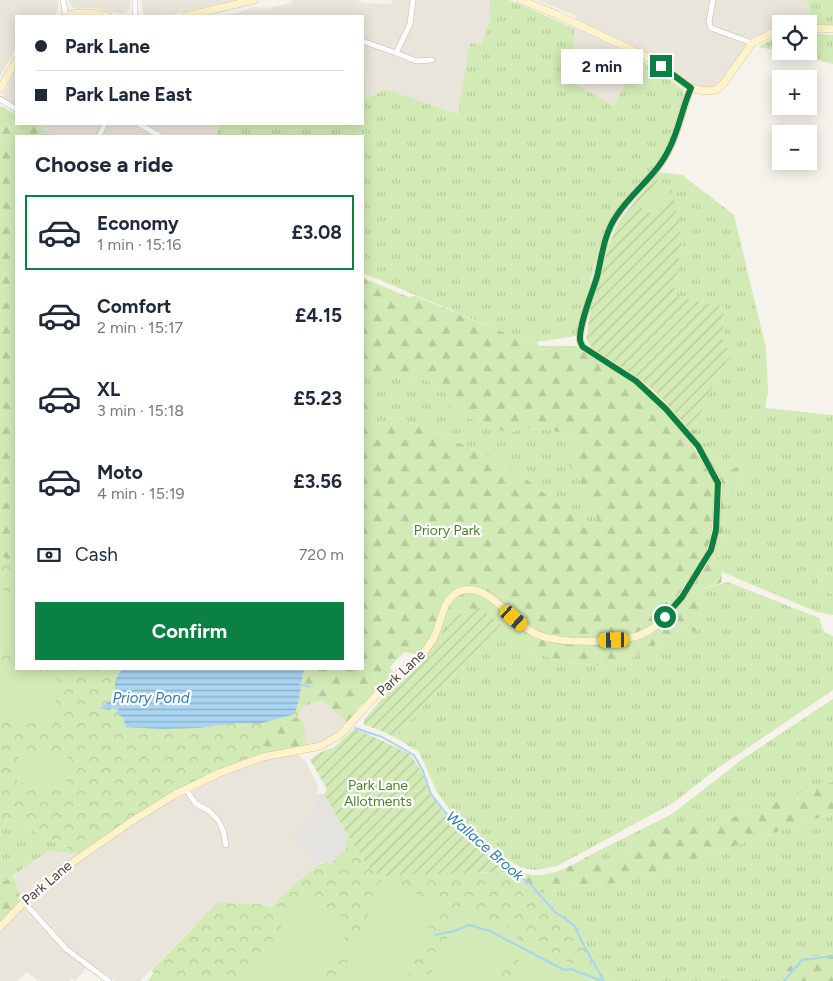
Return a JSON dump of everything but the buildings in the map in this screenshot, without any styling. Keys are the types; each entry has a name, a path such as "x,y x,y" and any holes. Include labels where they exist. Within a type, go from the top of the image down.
{"street":[{"path":"63,0 65,15"},
{"path":"135,0 135,15"},
{"path":"190,15 254,0"},
{"path":"396,53 410,24 413,0"},
{"path":"521,0 558,15 647,57 691,88 704,91 716,90 720,87 752,42 772,33"},
{"path":"713,0 709,22 711,28 752,42"},
{"path":"73,15 89,13 102,15"},
{"path":"817,28 833,28"},
{"path":"364,42 416,61 432,60"},
{"path":"0,89 15,63"},
{"name":"Park Lane","path":"0,927 24,902 77,858 157,804 219,773 262,757 322,746 341,734 395,676 408,668 425,652 435,637 447,603 452,595 458,592 465,590 484,594 527,629 538,635 554,639 577,640 632,638 649,631 665,617 682,597 711,550 716,530 718,483 698,446 666,409 636,381 583,347 580,341 605,239 616,216 659,167 669,150 691,88"},
{"path":"0,100 15,108"},
{"path":"141,125 158,135"},
{"path":"186,789 195,803 218,820 223,830 226,845"},
{"path":"24,902 66,949 109,981"}],"shaded area":[{"path":"0,0 58,0 58,8 55,15 15,15 15,50 0,76"},
{"path":"69,0 130,0 130,7 127,12 121,14 94,8 75,9 70,5"},
{"path":"141,0 236,0 174,14 145,15"},
{"path":"293,0 356,0 364,3 390,4 394,0 490,0 490,20 481,45 470,44 459,114 386,89 366,99 364,15 228,15 256,7 263,9 291,3"},
{"path":"536,0 807,0 811,15 772,15 772,29 755,37 726,79 717,86 707,89 699,88 642,51 615,107 573,83 574,28 577,16"},
{"path":"15,73 15,106 1,98"},
{"path":"35,125 220,125 217,135 51,135"},
{"path":"322,700 347,722 330,738 308,746 295,748 306,762 318,786 314,802 315,811 295,832 315,860 313,863 317,867 302,877 271,908 262,904 217,903 140,981 116,981 90,964 75,981 71,978 69,981 38,981 27,972 17,981 0,981 0,880 7,881 48,851 80,854 297,717 304,706"},
{"path":"317,794 324,794 349,838 344,842 348,846 330,865 327,862 322,862 317,867 313,863 315,860 295,839 295,832 315,811 314,802"}],"green space":[{"path":"490,0 509,0 574,28 573,83 614,106 638,58 683,89 684,99 668,143 658,162 612,215 601,241 576,336 537,342 510,335 364,273 364,135 217,135 220,125 364,125 364,76 366,99 386,89 458,114 470,43 481,45 490,20"},
{"path":"807,0 833,0 833,25 817,25 817,15 811,15"},
{"path":"817,34 833,35 833,64 817,60"},
{"path":"772,39 772,49 758,47"},
{"path":"0,106 15,114 15,125 35,125 51,135 15,135 15,564 0,555"},
{"path":"659,172 682,175 734,215 766,348 768,391 765,408 833,415 833,575 821,572 817,590 833,594 833,615 817,612 722,572 717,565 726,506 747,467 740,464 733,469 721,472 705,443 694,429 708,395 734,348 723,348 724,307 674,295 682,240 654,178"},
{"path":"654,178 672,188 682,240 674,295 724,307 723,348 734,348 708,395 694,429 690,431 681,420 594,352 586,338 592,301 608,247 619,221"},
{"path":"658,180 672,188 656,216 641,208"},
{"name":"Priory Park","path":"364,278 408,297 415,296 510,335 537,342 539,346 576,346 630,378 664,410 683,433 694,429 705,443 721,472 733,469 740,464 747,467 726,506 717,565 722,572 721,583 699,590 702,621 698,633 687,627 631,658 600,666 568,662 533,653 480,608 425,656 404,652 390,667 395,674 360,706 347,722 322,700 304,706 298,705 304,670 364,670 364,402 369,404 371,420 382,425 388,418 418,425 492,458 529,481 560,506 587,524 597,521 596,503 584,492 578,475 568,464 577,439 552,430 527,428 508,433 450,411 445,392 422,377 376,378 364,371"},
{"path":"364,371 376,378 422,377 508,433 527,428 552,430 577,439 569,464 578,475 584,492 597,503 597,521 587,525 529,481 492,458 418,425 388,418 382,425 371,420 369,404 364,402"},
{"path":"0,555 15,564 15,670 304,670 298,705 304,706 297,717 290,721 260,729 260,755 197,781 80,854 8,818 0,835"},
{"path":"821,572 833,575 833,594 817,590"},
{"path":"728,582 819,618 824,632 833,636 833,690 718,768 673,803 557,866 536,870 522,868 511,862 465,825 449,809 437,792 419,752 394,737 501,625 533,653 568,662 600,666 631,658 687,627 702,621 699,590"},
{"path":"0,589 15,595 15,651 0,646"},
{"name":"Park Lane Allotments","path":"480,608 501,625 394,737 364,725 364,720 390,689 425,656 456,617"},
{"path":"0,667 15,668 15,670 58,672 54,725 0,721"},
{"path":"833,699 833,782 711,825 652,834 645,848 602,863 596,852 672,814 744,758"},
{"path":"297,717 304,724 305,741 308,746 273,751 260,755 260,729 290,721"},
{"name":"Park Lane Allotments","path":"354,729 410,754 422,772 431,795 444,813 466,835 510,872 383,876 370,869 349,838 324,794 327,789 310,760 317,754 334,747"},
{"path":"19,750 68,753 66,785 17,782"},
{"path":"833,782 833,813 627,882 539,893 510,872 513,869 533,875 549,874 566,868 596,852 602,863 645,848 652,834 691,816 711,825"},
{"path":"833,813 833,955 801,959 789,967 777,981 615,981 604,975 596,964 576,922 557,911 539,893 627,882"},
{"path":"8,818 80,854 48,851 6,881 0,880 0,835"},
{"path":"349,838 370,869 456,873 510,872 539,893 557,911 576,922 596,964 604,975 615,981 148,981 154,973 151,971 217,903 262,904 271,908 298,881 315,868 327,862 330,864 347,847 344,842"},
{"path":"12,877 16,882 20,900 0,922 0,880 6,881"},
{"path":"383,879 439,903 406,981 340,980"},
{"path":"302,892 353,924 318,981 248,981"},
{"path":"460,906 520,932 499,981 428,981"},
{"path":"526,944 586,969 581,981 510,981"},
{"path":"833,955 833,981 777,981 789,967 801,959"}],"water":[{"name":"Priory Pond","path":"121,670 304,670 298,703 294,714 259,724 237,723 197,728 161,729 126,727 123,717 117,714 118,709 99,708 115,698 115,681"}],"waterway":[{"path":"300,684 310,687"},
{"name":"Wallace Brook","path":"355,728 382,737 414,755 423,771 431,794 445,812 463,830 530,884 555,912 574,925 604,981"},
{"path":"435,935 454,931 469,925 490,931 564,970 571,969 602,981"},
{"name":"Wallace Brook","path":"784,981 802,960 833,956"}],"route":[{"path":"661,66 691,88 669,150 659,167 616,216 605,239 580,341 583,347 636,381 666,409 698,446 718,483 716,530 711,550 682,597 665,617"}]}
